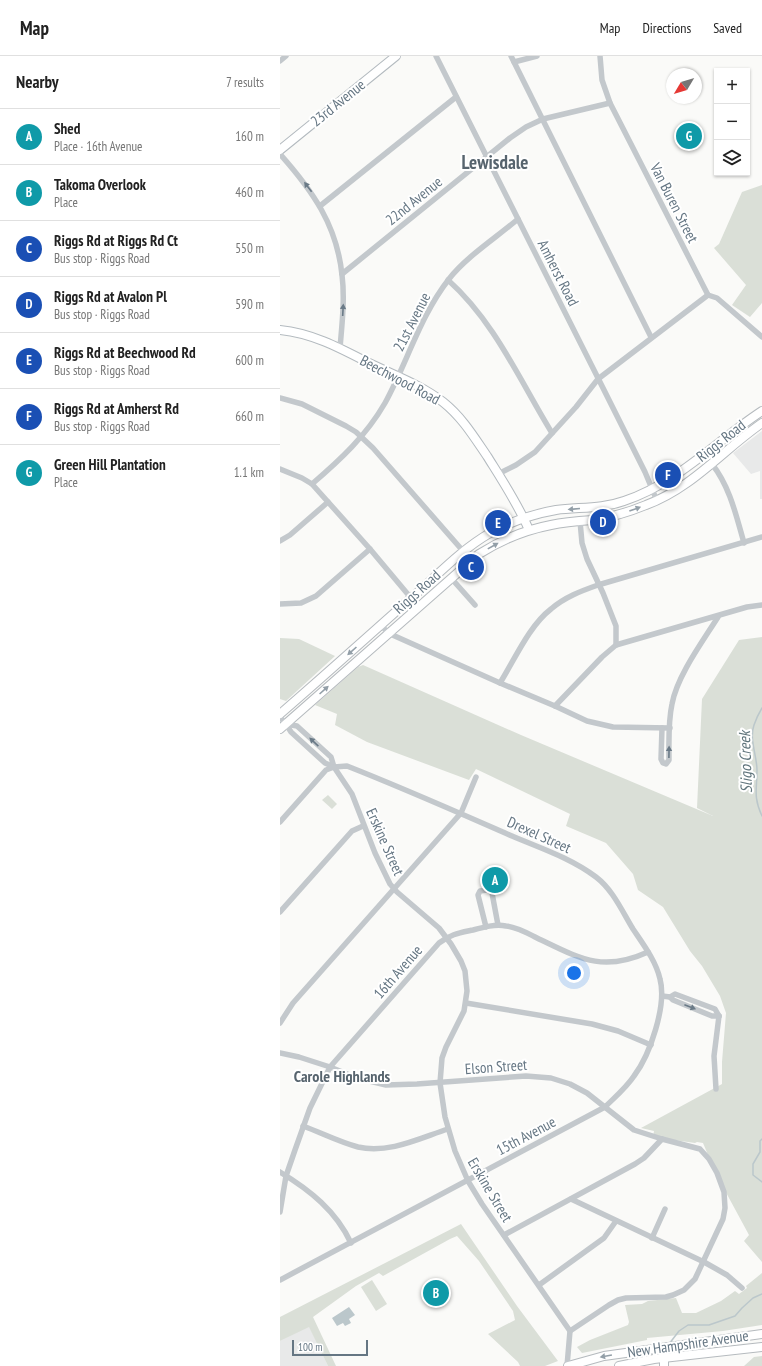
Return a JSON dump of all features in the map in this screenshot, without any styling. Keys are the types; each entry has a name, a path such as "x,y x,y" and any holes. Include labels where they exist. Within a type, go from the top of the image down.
{"main road":[{"name":"23rd Avenue","path":"280,150 396,56"},
{"name":"Beechwood Road","path":"280,330 304,334 340,348 429,392 457,414 498,474 524,518 529,530"},
{"name":"Riggs Road","path":"280,714 463,551 490,533 524,518 555,510 609,505 622,502 652,490 684,470 732,432 762,411"},
{"name":"Riggs Road","path":"283,726 451,578 483,552 508,538 529,530 552,524 616,515 657,501 678,490 762,423"},
{"name":"New Hampshire Avenue","path":"568,1366 604,1356 762,1334"},
{"name":"New Hampshire Avenue","path":"619,1366 634,1363 664,1362 762,1347"},
{"path":"664,1362 668,1348"}],"street":[{"path":"280,61 286,56"},
{"name":"Amherst Road","path":"436,56 645,472 657,501"},
{"path":"511,56 651,337"},
{"path":"514,62 537,56"},
{"name":"Van Buren Street","path":"600,56 602,80 610,103 708,296"},
{"path":"320,206 456,97"},
{"name":"22nd Avenue","path":"342,274 520,131 543,119 610,103"},
{"path":"280,154 301,178 320,206 337,245 342,274 343,307 340,348"},
{"name":"21st Avenue","path":"312,484 362,437 381,410 424,322 448,280 467,261 518,219"},
{"path":"448,280 470,302 492,330 552,433"},
{"path":"498,474 516,465 535,452 598,379 651,337 708,296 716,298 762,337"},
{"path":"280,398 297,402 334,419 362,437 463,551"},
{"path":"712,464 728,490 744,543"},
{"path":"280,469 312,484 411,598"},
{"path":"280,541 290,535 328,502"},
{"path":"580,521 584,552 616,626 616,645"},
{"path":"500,683 533,629 545,614 572,595 598,585 762,537"},
{"path":"280,604 301,603 316,596 370,549"},
{"path":"451,578 475,605"},
{"path":"555,706 602,657 616,645 718,617 747,607 762,605"},
{"path":"662,728 661,759 664,764 669,760 670,728 674,694 684,674 718,617"},
{"path":"381,625 388,633 555,706 578,718 600,724 621,727 670,728"},
{"path":"280,717 283,726 297,726 331,757 334,767 326,770 280,822"},
{"name":"Drexel Street","path":"283,726 325,763 334,767 347,766 461,813 571,862 596,878 606,886 648,952 659,973 662,996"},
{"name":"Erskine Street","path":"334,767 352,794 380,865 394,889 439,928 458,954 465,971 467,991 466,1003 460,1020 442,1058 440,1083 442,1106 448,1129 455,1152 468,1180 570,1331"},
{"path":"280,1023 293,1003 461,813 476,777"},
{"path":"280,912 352,830 364,826"},
{"path":"486,926 478,895 480,891 483,890 490,891 492,893 498,925"},
{"name":"16th Avenue","path":"280,1212 286,1176 303,1126 330,1067 446,938 452,934 486,926 498,925 513,927 569,953 593,962 624,961 648,952"},
{"path":"662,996 670,997 673,1000 712,1016 720,1016 714,1056 716,1088"},
{"name":"15th Avenue","path":"280,1280 605,1107 634,1077 645,1059 651,1045 662,996"},
{"path":"466,1003 592,1024 618,1031 651,1045"},
{"name":"Elson Street","path":"280,1053 299,1057 330,1067 357,1078 386,1085 440,1083 526,1076 544,1076 570,1084 587,1093 634,1130 700,1149 708,1159 717,1174 724,1192 725,1200 723,1219 704,1262"},
{"path":"303,1126 350,1145 375,1149 394,1146 448,1129"},
{"path":"504,1235 635,1164 644,1158 662,1139"},
{"path":"280,1172 313,1195 329,1210 343,1228 351,1243"},
{"path":"571,1199 704,1262 727,1275 742,1288"},
{"path":"652,1238 665,1210"},
{"path":"539,1285 604,1238 616,1221"},
{"path":"568,1366 570,1331 618,1300 626,1298 666,1297 684,1290 695,1279 704,1262"}],"shaded area":[{"path":"762,185 762,303 750,317 732,305 746,285 714,248 719,244 742,192"},
{"path":"762,431 762,499 760,499 760,471 751,474 733,453"},
{"path":"762,637 762,1262 744,1241 749,1235 716,1174 703,1143 653,1137 654,1131 641,1128 722,1084 722,1062 726,1013 720,996 663,907 638,890 633,874 606,843 566,826 570,814 476,769 469,780 367,742 335,725 337,714 315,705 358,667 363,665 521,735 713,816 697,808 702,699 739,640"},
{"path":"280,638 299,639 335,656 286,701 280,699"},
{"path":"328,795 337,804 332,809 322,800"},
{"path":"461,1224 517,1306 558,1361 545,1366 520,1366 518,1362 488,1334 515,1320 513,1311 479,1261 457,1236 383,1276 379,1273 356,1286 313,1317 336,1366 328,1366 309,1327 280,1341 280,1317"},
{"path":"762,1273 762,1325 723,1331 647,1338 647,1340 582,1353 577,1347 590,1340 628,1325 629,1322 625,1305 642,1304 648,1301 676,1298 682,1313 696,1313 721,1301 735,1291 739,1294"},
{"path":"372,1280 387,1304 376,1311 361,1287"},
{"path":"349,1307 355,1315 349,1319 351,1323 345,1326 343,1323 337,1326 332,1318"},
{"path":"309,1326 328,1366 280,1366 280,1341"},
{"path":"762,1356 762,1366 744,1366 754,1357"}],"waterway":[{"name":"Sligo Creek","path":"762,708 754,725 752,736 757,765 756,798 762,816"},
{"name":"Sligo Creek","path":"762,1139 760,1141 760,1152 753,1164 753,1175 762,1182"},
{"name":"Sligo Creek","path":"669,1344 679,1331 688,1325 709,1325 735,1316 753,1298 762,1294"}],"place":[{"name":"Green Hill Plantation","path":"689,136"},
{"name":"Riggs Rd at Amherst Rd","path":"668,475"},
{"name":"Riggs Rd at Avalon Pl","path":"603,522"},
{"name":"Riggs Rd at Beechwood Rd","path":"498,523"},
{"name":"Riggs Rd at Riggs Rd Ct","path":"471,567"},
{"name":"Shed","path":"495,880"},
{"name":"Takoma Overlook","path":"436,1293"}],"district":[{"name":"Lewisdale","path":"495,162"},
{"name":"Carole Highlands","path":"342,1076"}]}
